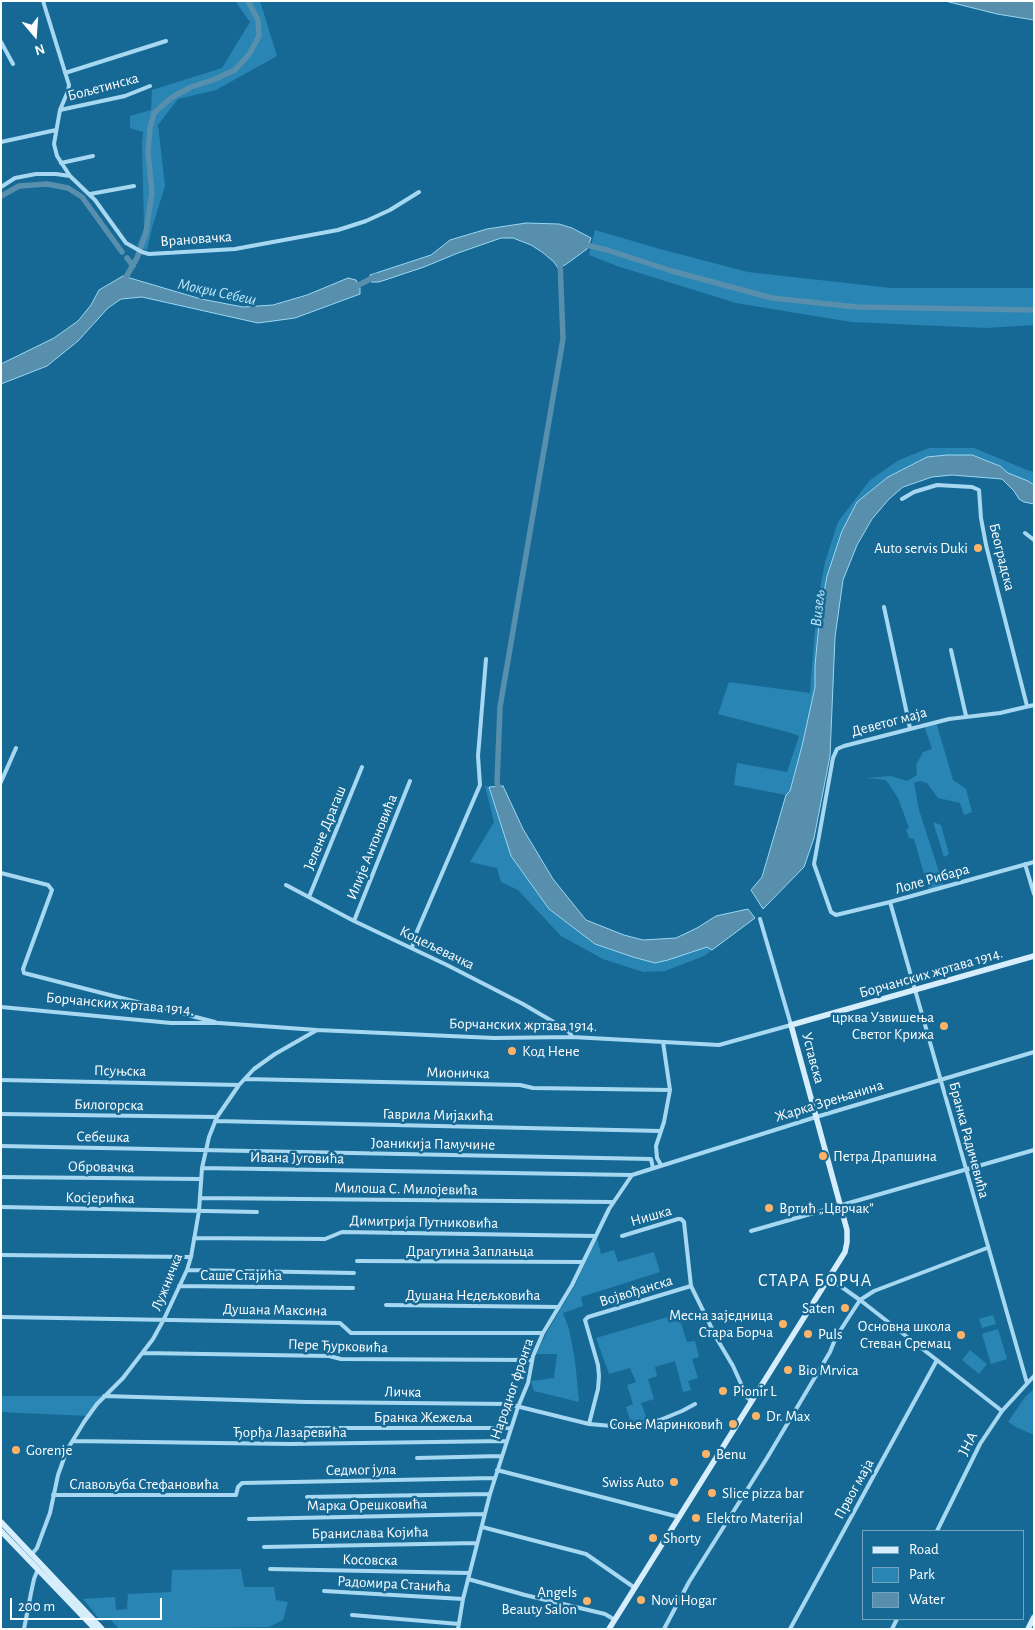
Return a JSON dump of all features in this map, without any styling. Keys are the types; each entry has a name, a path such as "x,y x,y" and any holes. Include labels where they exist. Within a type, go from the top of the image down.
{"street":[{"path":"43,1 69,88 60,110 55,148 61,163 70,176"},
{"path":"65,73 166,41"},
{"path":"1,42 13,64"},
{"name":"Бољетинска","path":"60,110 125,96 150,86"},
{"path":"1,142 56,130"},
{"path":"61,163 94,156"},
{"path":"1,187 15,178 36,174 70,176"},
{"name":"Врановачка","path":"70,176 95,200 121,238 134,248 149,254 234,249 338,230 366,221 390,210 419,192"},
{"path":"90,194 134,186"},
{"name":"Београдска","path":"902,499 920,490 937,485 972,487 979,490 981,518 986,545 1027,706"},
{"name":"Београдска","path":"1025,533 1034,540"},
{"path":"884,608 910,728"},
{"path":"951,650 966,716"},
{"path":"412,948 415,936 480,785 478,756 486,659"},
{"name":"Деветог маја","path":"836,915 831,912 814,864 835,751 844,746 910,728 966,716 1034,705"},
{"path":"1,782 16,748"},
{"name":"Јелене Драгаш","path":"309,897 362,767"},
{"name":"Илије Антоновића","path":"354,921 410,781"},
{"name":"Лоле Рибара","path":"836,915 1034,862"},
{"path":"1025,864 1034,894"},
{"path":"1,873 48,885 52,890 23,969 24,973 219,1023"},
{"name":"Коцељевачка","path":"286,884 354,921 523,1004 564,1028 572,1037"},
{"name":"Бранка Радичевића","path":"890,902 1027,1383"},
{"name":"Уставска","path":"609,1629 843,1256 847,1242 847,1230 760,919"},
{"name":"Борчанских жртава 1914.","path":"1,1007 152,1021 219,1023 317,1030 503,1038 572,1037 719,1045 1034,956"},
{"name":"Лужничка","path":"32,1554 42,1537 50,1513 62,1462 73,1441 88,1416 104,1396 123,1378 153,1339 187,1270 199,1211 200,1179 205,1150 208,1137 216,1119 239,1085 262,1063 317,1030"},
{"path":"661,1165 657,1158 656,1143 668,1105 670,1090 663,1042"},
{"name":"Жарка Зрењанина","path":"632,1175 816,1117 1034,1052"},
{"name":"Мионичка","path":"244,1079 520,1085 533,1088 670,1090"},
{"name":"Псуњска","path":"1,1080 239,1085"},
{"name":"Билогорска","path":"1,1114 216,1119"},
{"name":"Гаврила Мијакића","path":"216,1119 661,1131"},
{"name":"Себешка","path":"1,1146 205,1150"},
{"name":"Јоаникија Памучине","path":"205,1150 651,1160 657,1158"},
{"path":"751,1231 1034,1150"},
{"path":"651,1160 653,1168"},
{"name":"Ивана Југовића","path":"202,1168 632,1175"},
{"name":"Народног фронта","path":"458,1626 463,1599 494,1478 518,1406 528,1384 532,1360 612,1202 632,1175"},
{"name":"Обровачка","path":"1,1177 200,1179"},
{"name":"Милоша С. Милојевића","path":"200,1198 612,1202"},
{"name":"Косјерићка","path":"1,1207 257,1212"},
{"name":"Нишка","path":"622,1236 681,1219 684,1222 691,1286"},
{"name":"Димитрија Путниковића","path":"194,1238 325,1239 342,1232 596,1236"},
{"path":"664,1629 689,1582 767,1458 830,1352 836,1337 860,1300 874,1290 988,1248"},
{"path":"1,1255 191,1257"},
{"name":"Драгутина Заплањца","path":"357,1261 582,1262"},
{"path":"187,1270 354,1273"},
{"path":"829,1278 860,1300 1002,1412"},
{"name":"Саше Стајића","path":"180,1286 353,1288"},
{"path":"691,1286 717,1338 736,1370 747,1397 751,1401"},
{"name":"Војвођанска","path":"589,1424 598,1389 599,1376 598,1365 585,1320 588,1317 691,1286"},
{"name":"Душана Недељковића","path":"386,1306 559,1307"},
{"name":"Душана Максина","path":"1,1317 340,1323 351,1332 544,1333"},
{"name":"Пере Ђурковића","path":"143,1353 330,1356 341,1359 532,1360"},
{"name":"Првог маја","path":"790,1629 937,1360"},
{"name":"ЈНА","path":"937,1530 980,1444 1002,1412 1034,1376"},
{"name":"Личка","path":"104,1396 306,1402 508,1404 589,1424 612,1426 642,1424 666,1418 695,1404"},
{"name":"Бранка Жежеља","path":"306,1428 511,1428"},
{"name":"Ђорђа Лазаревића","path":"73,1441 290,1444 506,1441"},
{"path":"417,1458 501,1456"},
{"path":"497,1470 679,1517"},
{"name":"Седмог јула","path":"236,1496 238,1487 242,1483 494,1478"},
{"path":"307,1497 490,1494"},
{"name":"Славољуба Стефановића","path":"53,1496 236,1496"},
{"name":"Марка Орешковића","path":"249,1519 485,1514"},
{"path":"1,1522 102,1629"},
{"path":"482,1527 586,1554 635,1588"},
{"path":"1,1531 94,1629"},
{"name":"Бранислава Којића","path":"264,1547 477,1543"},
{"path":"24,1629 30,1593 38,1569"},
{"name":"Косовска","path":"270,1569 470,1573"},
{"path":"468,1579 605,1614 615,1620"},
{"name":"Радомира Станића","path":"324,1591 463,1599"},
{"path":"352,1615 458,1626"},
{"path":"1028,1629 1034,1617"}],"green space":[{"path":"235,1 260,1 277,56 216,90 178,99 158,125 165,186 147,250 137,246 144,228 143,132 130,128 130,116 151,110 152,90 222,68 250,22"},
{"path":"595,230 748,272 891,288 1034,288 1034,325 986,328 851,322 736,303 620,267 589,255"},
{"path":"929,448 974,448 1034,472 1034,484 1008,473 1000,466 972,455 927,457 888,477 820,614 815,665 815,687 790,791 786,795 734,785 737,763 787,772 799,736 718,714 729,682 810,693 817,604 825,562 838,522 870,480 899,460"},
{"path":"936,722 953,780 966,789 972,812 964,815 960,803 938,798 927,783 920,781 914,783 919,810 944,887 929,891 914,839 909,838 906,830 909,828 898,798 886,780 867,778 891,776 907,781 917,775 916,765 923,752 932,749 924,725"},
{"path":"485,786 489,787 511,856 549,909 595,944 655,963 707,947 712,950 704,956 665,971 643,972 603,959 561,936 518,890 501,882 497,868 470,862 494,822"},
{"path":"933,822 941,825 949,854 944,857"},
{"path":"597,1238 601,1254 614,1250 618,1262 654,1252 660,1272 581,1297 583,1306 563,1313 569,1329 575,1360 579,1402 534,1391 531,1381 554,1378 557,1354 536,1354 576,1283"},
{"path":"678,1314 687,1342 695,1341 699,1357 692,1359 698,1378 688,1381 691,1390 683,1392 675,1361 655,1367 657,1376 648,1379 654,1399 641,1403 647,1419 631,1423 626,1407 633,1404 627,1385 636,1382 630,1368 609,1374 596,1338"},
{"path":"993,1315 996,1324 982,1328 979,1319"},
{"path":"998,1329 1007,1359 991,1364 982,1334"},
{"path":"970,1350 987,1364 979,1374 962,1360"},
{"path":"1034,1389 1034,1435 1008,1422 1025,1397"},
{"path":"1,1396 104,1396 88,1416 1,1412"},
{"path":"241,1569 244,1587 274,1587 276,1600 288,1602 283,1620 269,1627 119,1629 110,1619 101,1621 83,1599 115,1597 116,1610 127,1609 128,1594 171,1592 172,1570"}],"water":[{"path":"945,1 1034,1 1034,20 997,14"},
{"path":"526,223 559,224 572,228 591,238 587,249 558,268 554,262 531,245 513,238 501,238 424,267 379,282 371,282 370,275 431,255 450,240 487,229"},
{"path":"123,276 201,299 243,307 273,305 307,295 348,278 356,280 360,288 360,294 295,318 258,323 142,297 121,299 108,308 78,341 47,366 1,384 1,364 54,338 78,321 91,305 99,290"},
{"path":"972,455 1000,466 1008,473 1028,481 1034,485 1034,504 1019,499 1002,479 952,475 932,477 903,487 889,499 872,519 857,545 843,580 835,637 830,756 814,838 804,867 763,909 751,890 762,877 786,795 790,791 802,746 815,687 815,665 820,614 827,576 842,531 857,502 888,477 927,457"},
{"path":"503,786 523,829 553,879 586,920 624,935 643,940 676,938 716,916 748,909 755,918 712,950 707,947 655,963 595,944 549,909 511,856 489,787"}],"waterway":[{"path":"125,283 146,233 152,192 148,152 150,128 154,113 171,98 191,87 235,70 250,53 259,36 258,20 248,1"},
{"path":"1,196 19,186 47,184 68,188 82,197 122,252"},
{"path":"582,244 772,298 857,307 1034,310"},
{"path":"127,258 133,266"},
{"path":"500,793 497,783 500,707 563,339 560,261"},
{"name":"Мокри Себеш","path":"353,288 376,276"}],"place":[{"name":"Auto servis Duki","path":"978,548"},
{"name":"црква Узвишења Светог Крижа","path":"944,1026"},
{"name":"Код Нене","path":"512,1051"},
{"name":"Петра Драпшина","path":"823,1156"},
{"name":"Вртић „Цврчак”","path":"769,1208"},
{"name":"Saten","path":"845,1308"},
{"name":"Месна заједница Стара Борча","path":"783,1324"},
{"name":"Puls","path":"808,1334"},
{"name":"Основна школа Стеван Сремац","path":"961,1335"},
{"name":"Bio Mrvica","path":"788,1370"},
{"name":"Pionir L","path":"723,1391"},
{"name":"Dr. Max","path":"756,1416"},
{"name":"Соње Маринковић","path":"733,1424"},
{"name":"Gorenje","path":"16,1450"},
{"name":"Benu","path":"706,1454"},
{"name":"Swiss Auto","path":"674,1482"},
{"name":"Slice pizza bar","path":"712,1493"},
{"name":"Elektro Materijal","path":"696,1518"},
{"name":"Shorty","path":"653,1538"},
{"name":"Novi Hogar","path":"641,1600"},
{"name":"Angels Beauty Salon","path":"587,1601"}],"district":[{"name":"СТАРА БОРЧА","path":"815,1281"}],"water label":[{"name":"Визељ","path":"818,608"}]}
